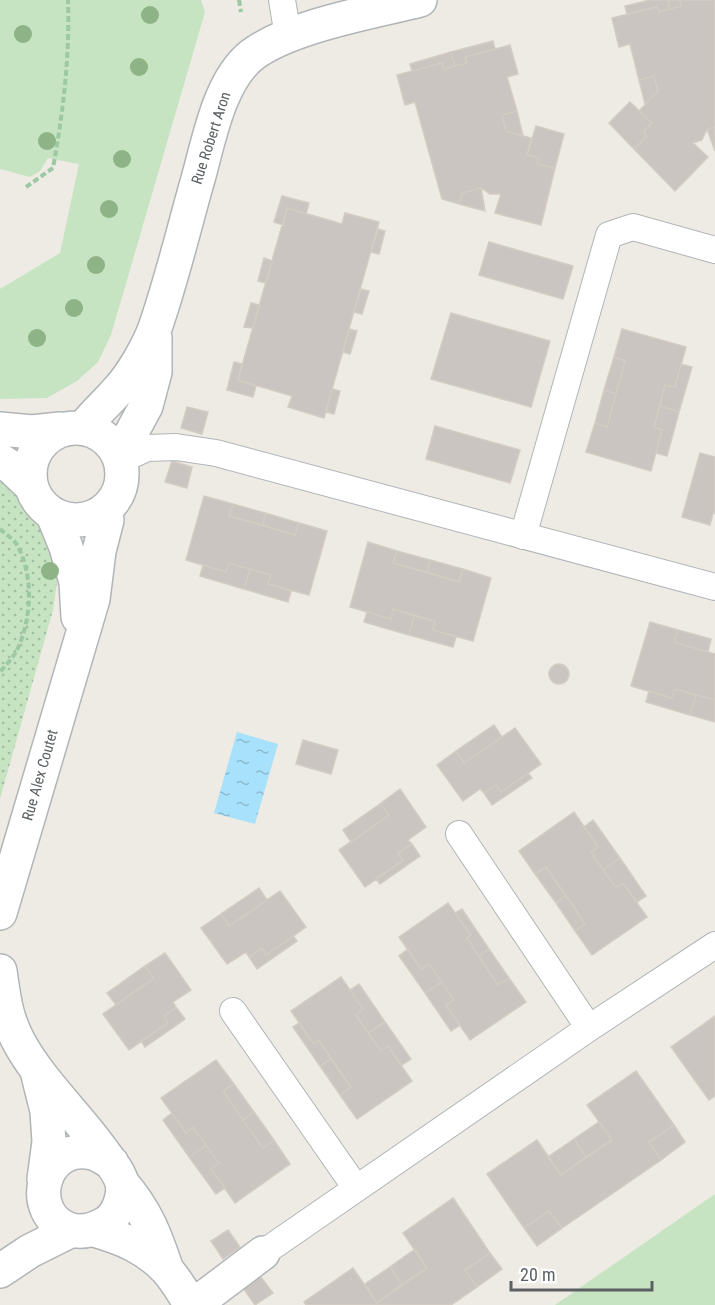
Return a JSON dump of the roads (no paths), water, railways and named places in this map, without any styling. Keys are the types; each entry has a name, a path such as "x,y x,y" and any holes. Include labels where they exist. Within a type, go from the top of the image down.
{"street":[{"name":"Rue Robert Aron","path":"120,458 146,406 154,372 155,330 215,118 232,78 250,57 267,45 288,36 420,0"},
{"name":"Rue Robert Aron","path":"72,428 97,410 123,383 155,330"},
{"path":"30,485 30,462 40,442 72,428"},
{"path":"0,429 32,432 72,428 105,436 120,458 123,478 117,496 105,510 89,519 70,520 53,514 39,502 30,485 0,460"},
{"name":"Rue Alex Coutet","path":"0,913 93,599 99,551 107,520 105,510"},
{"name":"Rue Alex Coutet","path":"53,514 76,582 80,638"},
{"path":"0,971 8,1019 38,1073 87,1131 139,1203 153,1229 167,1270"},
{"path":"38,1073 47,1111 49,1132 44,1189 54,1219 83,1230 126,1240 144,1251 167,1270 193,1305 263,1253"},
{"path":"73,1152 93,1153 117,1173 122,1198 112,1219 30,1251 0,1269 23,1240 34,1221 54,1162 73,1152"}],"lane":[{"path":"282,0 288,36"},
{"path":"523,536 609,235 633,227 715,250"},
{"path":"120,458 147,448 176,447 216,453 715,587"},
{"path":"459,834 590,1028"},
{"path":"263,1253 715,945"},
{"path":"234,1011 356,1188"}],"water":[{"path":"237,732 278,744 255,824 214,813"}]}
